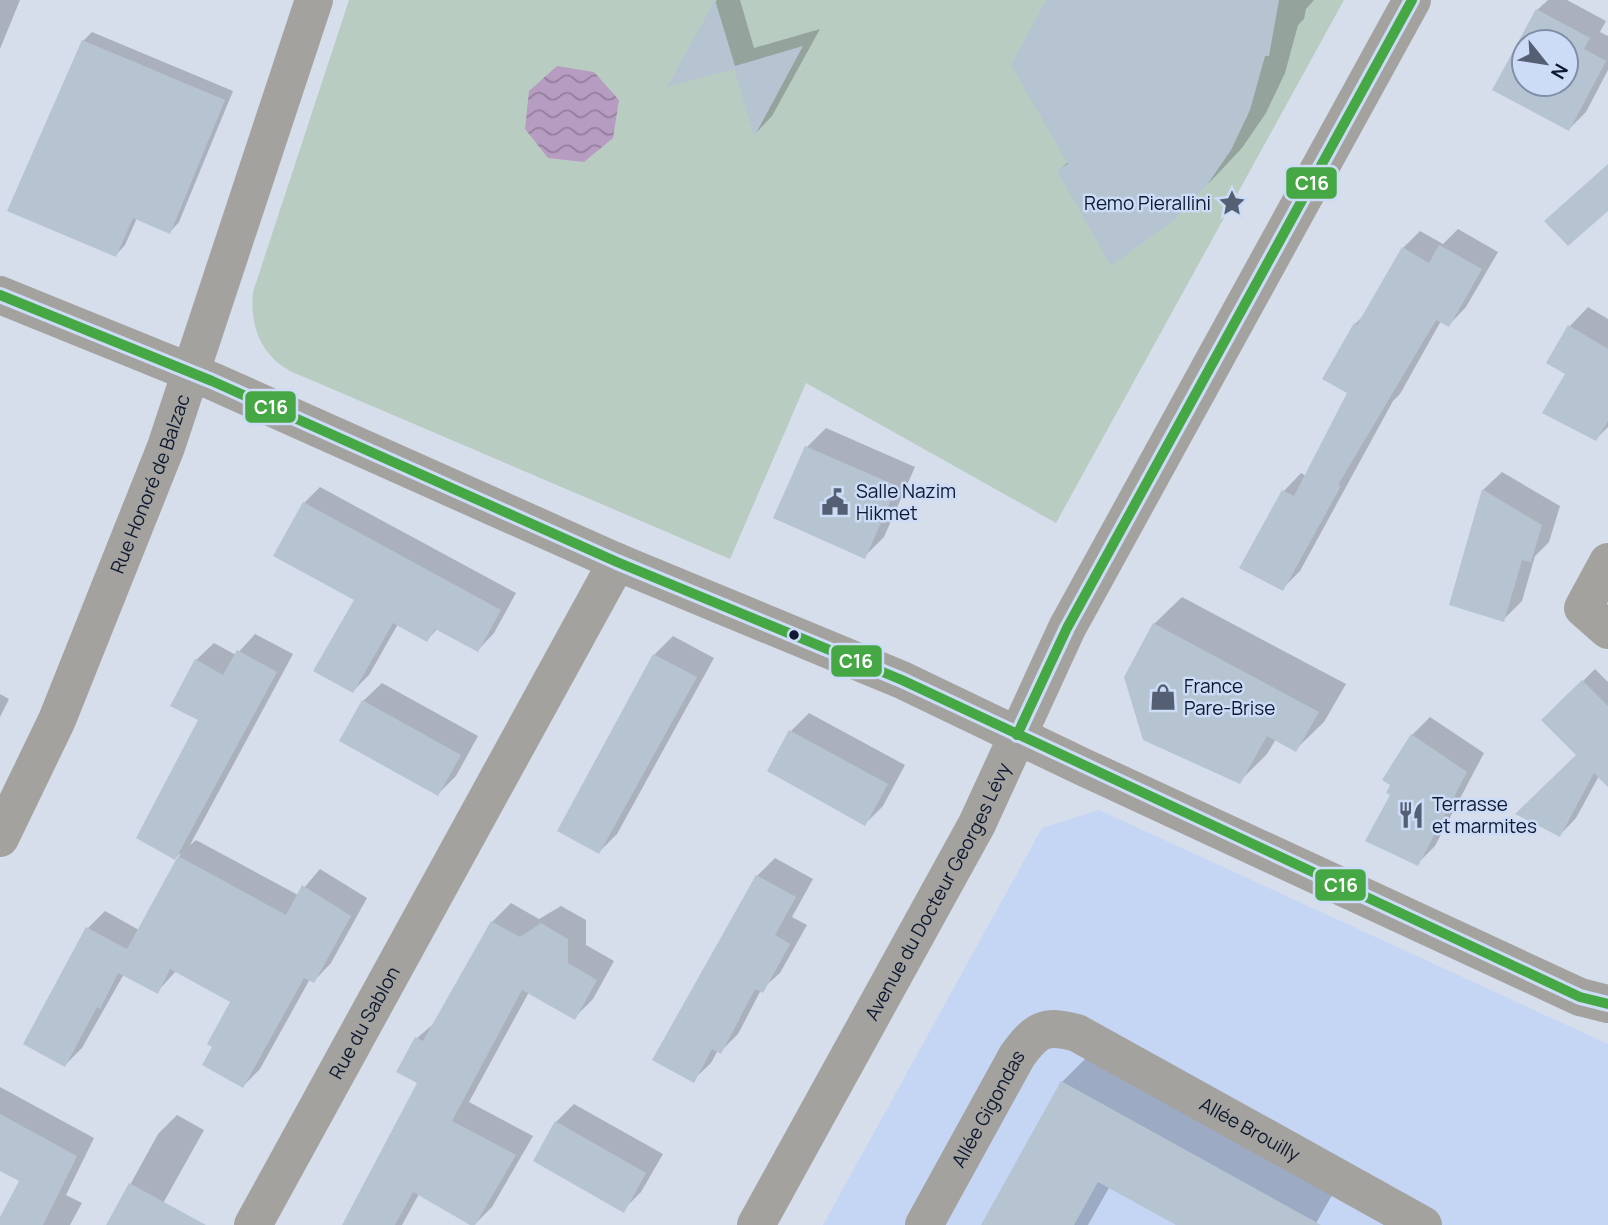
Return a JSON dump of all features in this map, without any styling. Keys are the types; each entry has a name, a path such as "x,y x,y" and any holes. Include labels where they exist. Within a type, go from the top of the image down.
{"street":[{"name":"Rue Honoré de Balzac","path":"0,838 62,708 166,447 314,0"},
{"name":"Avenue du Docteur Georges Lévy","path":"756,1225 977,824 1066,628 1412,0"},
{"path":"0,295 190,372 617,562 902,680 1580,997 1608,1004"},
{"name":"Rue du Sablon","path":"253,1225 617,562"},
{"path":"1608,562 1583,608 1608,630"},
{"name":"Allée Gigondas","path":"924,1225 1017,1056 1033,1034 1055,1027 1077,1033"},
{"name":"Allée Brouilly","path":"1077,1033 1423,1225"}],"shaded area":[{"path":"1099,810 1608,1044 1608,1225 823,1225 1042,828"}],"green space":[{"path":"349,0 1344,0 1056,523 806,383 730,559 290,371 264,347 255,327 253,292"}],"water":[{"path":"557,66 594,72 619,100 613,138 584,162 548,158 525,129 529,91"}],"building":[{"path":"715,0 735,66 803,46 754,137 734,69 667,87"},
{"path":"1046,0 1279,0 1269,56 1265,56 1250,110 1231,150 1207,185 1174,220 1111,266 1057,171 1068,164 1011,65"},
{"path":"1536,9 1571,28 1526,28"},
{"path":"1580,33 1590,38 1584,49 1606,61 1569,131 1492,90 1510,57 1510,98 1580,98"},
{"path":"82,40 225,100 170,234 133,218 116,257 7,211"},
{"path":"1608,164 1608,211 1568,246 1544,221"},
{"path":"1439,245 1482,269 1449,327 1436,320 1338,485 1341,486 1283,591 1239,568 1282,490 1294,496 1347,393 1322,379 1354,323 1357,325 1402,247 1429,263"},
{"path":"1568,325 1608,349 1608,421 1596,441 1542,413 1565,374 1546,363"},
{"name":"Salle Nazim Hikmet","path":"805,446 897,486 865,559 773,518"},
{"path":"1482,489 1542,525 1531,562 1522,560 1504,622 1449,605"},
{"path":"303,502 501,610 478,652 435,629 427,642 393,623 353,693 313,671 354,600 273,556"},
{"path":"1153,623 1319,712 1296,752 1267,736 1240,784 1143,740 1124,677"},
{"path":"237,650 277,672 175,860 136,838 198,720 170,706 195,659 223,675"},
{"path":"653,654 697,677 599,854 557,831"},
{"path":"1582,680 1608,706 1608,787 1594,773 1560,837 1515,814 1576,755 1541,720"},
{"path":"362,700 461,755 438,796 339,741"},
{"path":"789,730 888,784 865,826 767,771"},
{"path":"1411,734 1467,772 1418,866 1365,841 1390,795 1386,793 1390,785 1382,780"},
{"path":"178,856 286,915 302,885 351,916 314,983 304,978 243,1088 202,1065 212,1047 207,1044 230,1002 170,969 158,994 118,973 65,1067 23,1044 86,927 127,949"},
{"path":"756,875 796,897 775,935 790,944 763,993 755,989 721,1054 712,1049 694,1083 652,1060"},
{"path":"491,921 520,937 541,923 568,939 568,963 597,980 575,1020 522,990 452,1121 516,1155 475,1225 470,1225 413,1192 395,1225 342,1225 417,1083 396,1072 415,1037 423,1041"},
{"path":"1061,1081 1321,1225 1176,1225 1098,1182 1074,1225 981,1225"},
{"path":"0,1114 77,1156 43,1225 0,1225 0,1217 19,1181 0,1171"},
{"path":"555,1121 646,1173 624,1213 533,1161"},
{"path":"129,1183 206,1225 106,1225"}],"transit line":[{"name":"C16","path":"1017,735 1067,628 1412,0"},
{"name":"C16","path":"0,295 212,381 617,562 902,680 1580,997 1608,1004"}],"place":[{"name":"Remo Pierallini","path":"1232,203"},
{"name":"Salle Nazim Hikmet","path":"835,502"},
{"name":"France Pare-Brise","path":"1163,697"},
{"name":"Terrasse et marmites","path":"1411,815"}]}
